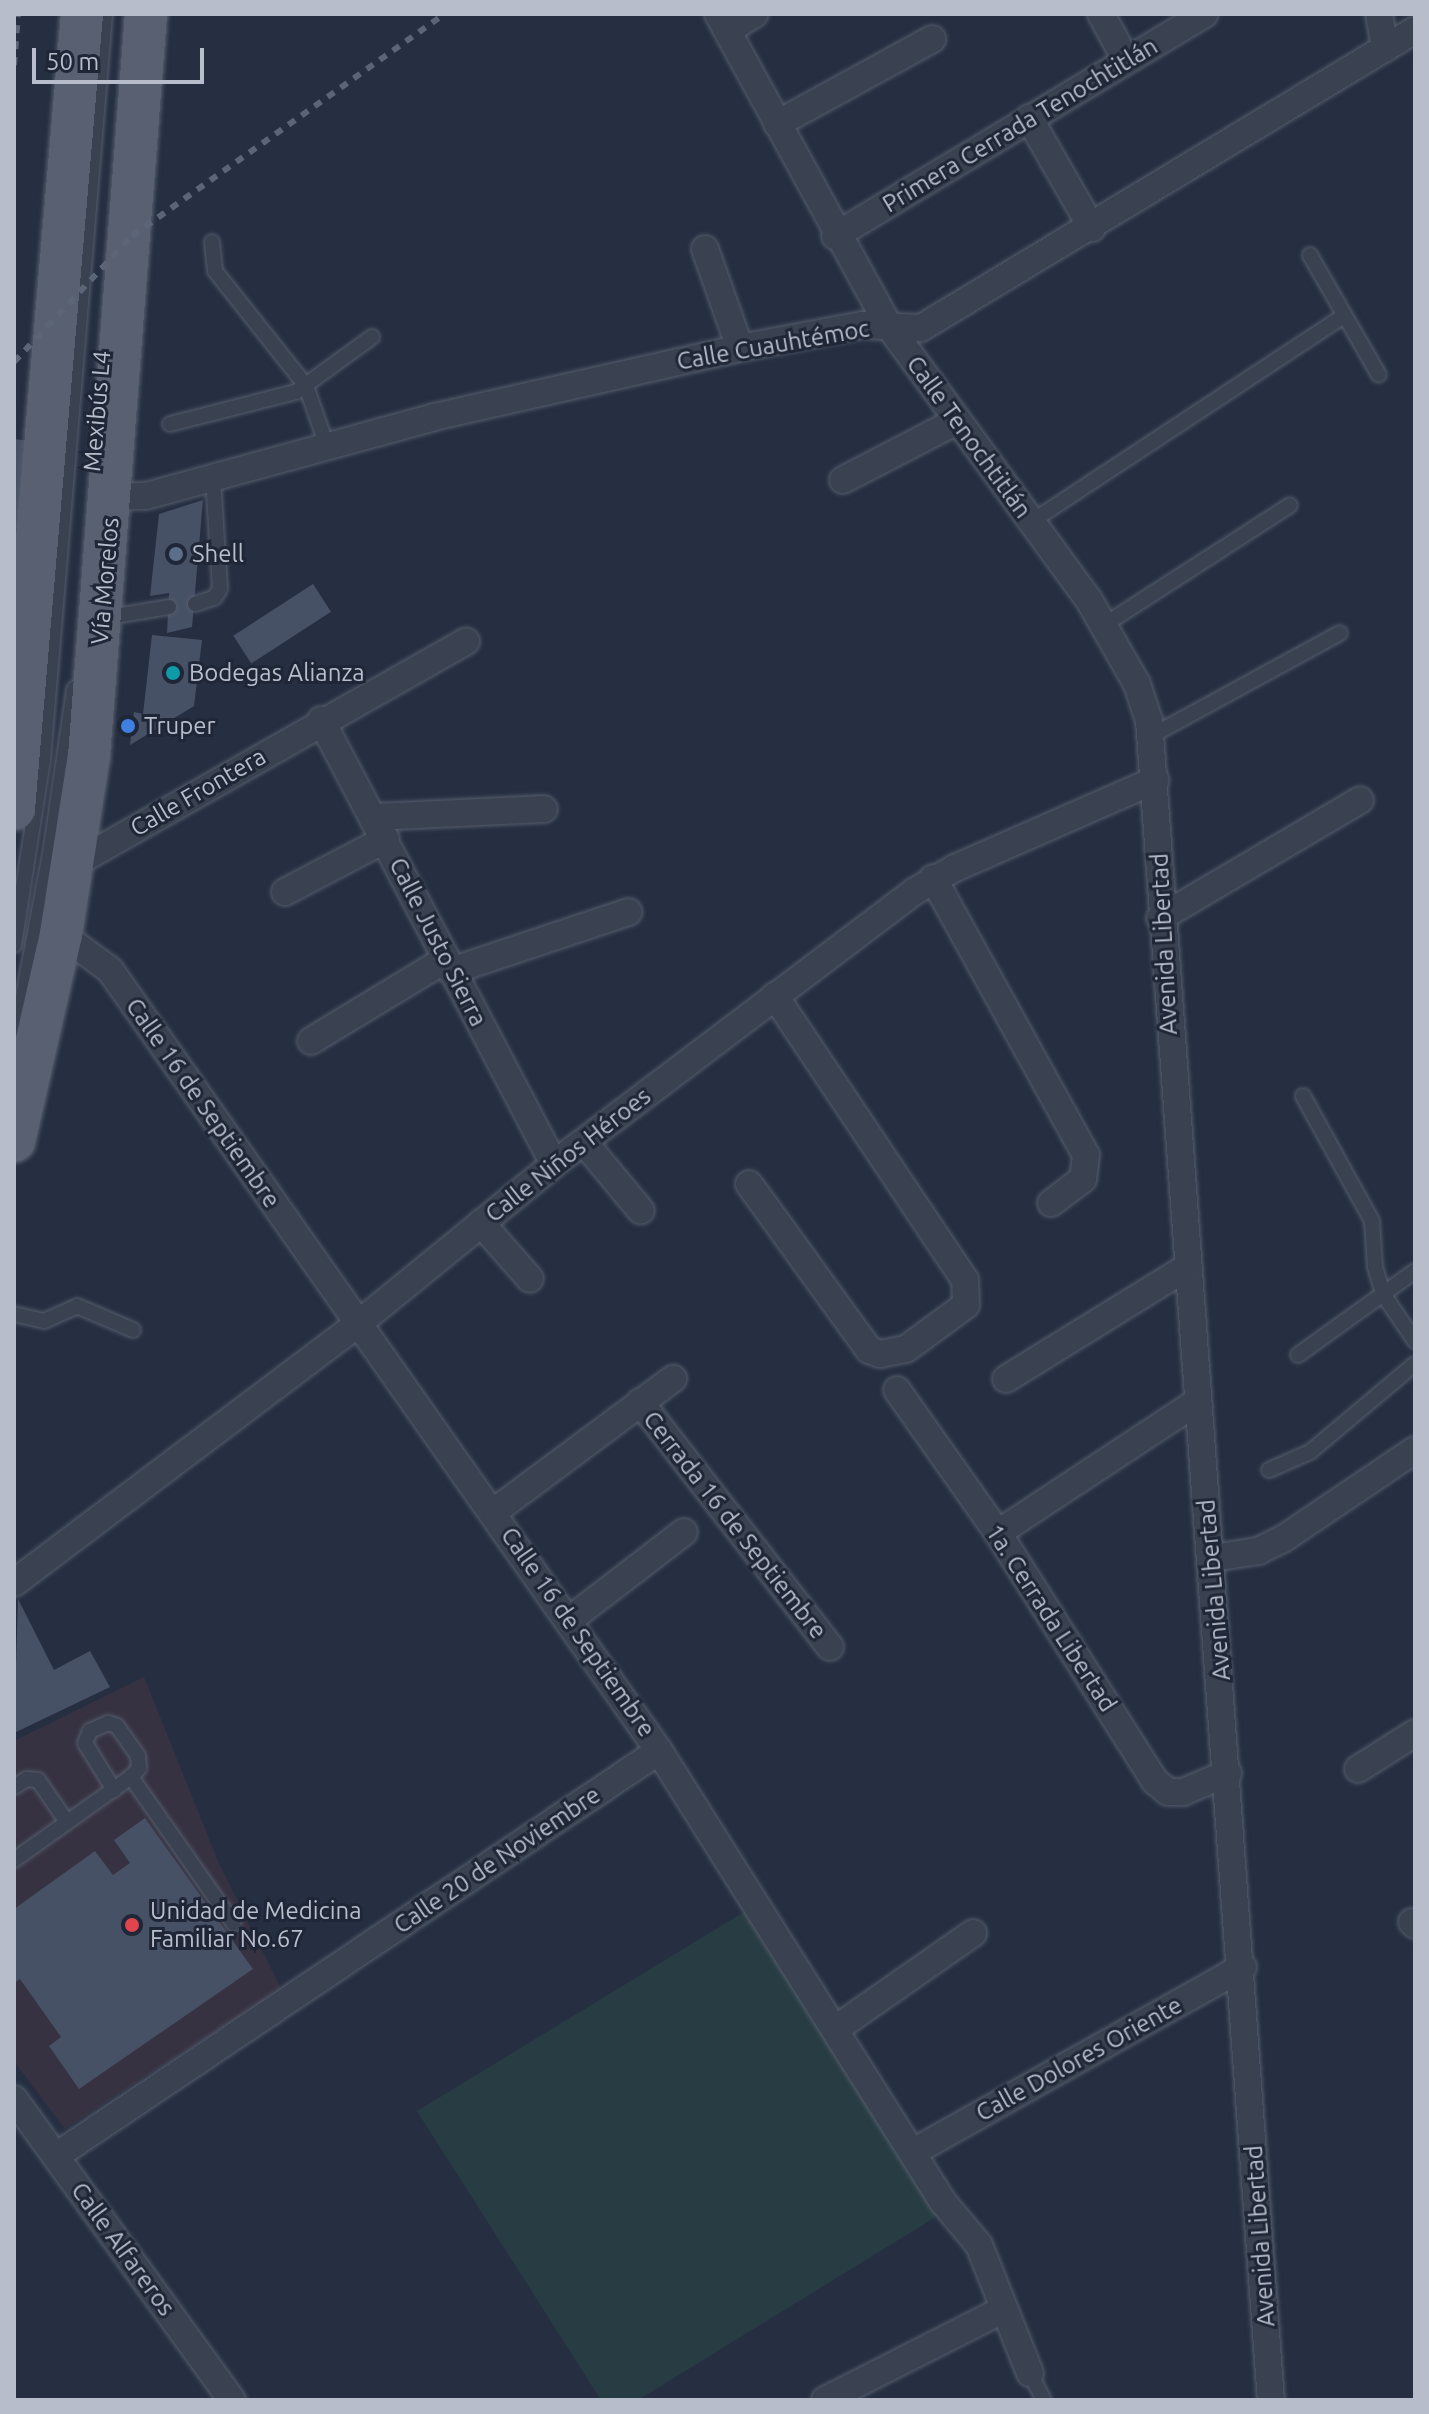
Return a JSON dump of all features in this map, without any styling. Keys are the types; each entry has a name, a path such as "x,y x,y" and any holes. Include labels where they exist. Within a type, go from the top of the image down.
{"main road":[{"path":"14,809 82,14"},
{"name":"Vía Morelos","path":"14,1141 74,864 113,497 146,14"}],"street":[{"path":"723,22 755,14"},
{"path":"1101,14 1126,60"},
{"name":"Primera Cerrada Tenochtitlán","path":"835,236 1205,14"},
{"path":"1379,14 1385,48"},
{"name":"Calle Tenochtitlán","path":"723,22 835,236 889,326 1104,625 1137,684 1151,736 1155,780"},
{"name":"Calle Cuauhtémoc","path":"113,497 146,496 327,446 740,348 862,325 921,328 1092,228 1415,31"},
{"path":"777,124 932,39"},
{"path":"1029,118 1092,228"},
{"path":"705,249 740,348"},
{"path":"843,480 957,421"},
{"name":"Calle Frontera","path":"74,864 321,720 466,641"},
{"name":"Calle Justo Sierra","path":"321,720 554,1164"},
{"name":"Calle Niños Héroes","path":"14,1583 358,1324 554,1164 933,878 1155,780"},
{"name":"Avenida Libertad","path":"1155,780 1160,918 1197,1402 1213,1558 1271,2400"},
{"path":"1160,918 1360,800"},
{"path":"285,892 380,828 544,809"},
{"path":"933,878 1086,1155 1083,1179 1051,1203"},
{"path":"311,1041 448,966 628,912"},
{"name":"Calle 16 de Septiembre","path":"61,934 110,970 358,1324 495,1511 659,1751 915,2151 943,2202 979,2245 1030,2373"},
{"path":"749,1184 869,1350 880,1354 906,1349 966,1305 965,1280 775,996"},
{"path":"584,1142 641,1211"},
{"path":"481,1223 530,1279"},
{"path":"1006,1379 1187,1267"},
{"name":"Cerrada 16 de Septiembre","path":"495,1511 673,1379"},
{"name":"1a. Cerrada Libertad","path":"897,1390 998,1533 1155,1781 1168,1792 1183,1792 1228,1773"},
{"name":"Cerrada 16 de Septiembre","path":"640,1402 830,1647"},
{"path":"998,1533 1197,1402"},
{"path":"1213,1558 1258,1551 1283,1539 1415,1450"},
{"name":"Cerrada 16 de Septiembre","path":"568,1621 684,1532"},
{"path":"1358,1769 1415,1733"},
{"name":"Calle 20 de Noviembre","path":"56,2156 659,1751"},
{"path":"837,2028 973,1933"},
{"name":"Calle Dolores Oriente","path":"915,2151 1243,1967"},
{"name":"Calle Alfareros","path":"14,2099 232,2400"},
{"path":"825,2400 1004,2309"}],"lane":[{"name":"Mexibús L4","path":"14,945 43,760 105,14"},
{"name":"Mexibús L4","path":"104,340 132,14"},
{"path":"212,242 215,271 306,386 327,446"},
{"path":"1310,255 1379,375"},
{"path":"1031,522 1344,316"},
{"path":"170,424 306,386 372,337"},
{"path":"195,604 214,598 220,589 213,478"},
{"path":"1104,625 1290,505"},
{"path":"102,618 169,607"},
{"path":"1151,736 1340,633"},
{"path":"14,1044 50,854 76,667"},
{"path":"1303,1096 1372,1221 1375,1267 1383,1294 1415,1341"},
{"path":"1298,1355 1415,1271"},
{"path":"14,1314 44,1321 77,1306 133,1330"},
{"path":"1269,1470 1310,1452 1415,1364"},
{"path":"14,1860 114,1790 139,1768 138,1756 117,1726 104,1723 90,1731 86,1748 114,1790"},
{"path":"131,1777 234,1924"},
{"path":"14,1787 27,1779 38,1780 67,1822"},
{"path":"1030,2373 1044,2400"}],"shaded area":[{"name":"Unidad de Medicina Familiar No.67","path":"144,1677 218,1861 281,1989 65,2129 14,2061 14,1741"}],"green space":[{"path":"749,1909 947,2210 638,2400 601,2400 417,2111"}],"building":[{"path":"14,439 30,441 14,575"},
{"name":"Shell","path":"203,500 192,627 167,633 169,593 150,596 159,514"},
{"path":"313,584 331,612 251,663 233,636"},
{"name":"Bodegas Alianza","path":"152,635 202,640 194,706 130,745 134,712 143,714"},
{"path":"18,1599 54,1670 90,1651 110,1687 14,1733"},
{"path":"145,1818 253,1969 79,2089 49,2046 61,2037 20,1979 14,1983 14,1909 95,1851 113,1875 130,1863 114,1840"}],"railway":[{"path":"14,65 18,14"},
{"path":"14,362 132,236 444,14"}],"place":[{"name":"Shell","path":"176,554"},
{"name":"Bodegas Alianza","path":"173,673"},
{"name":"Truper","path":"128,726"},
{"name":"Unidad de Medicina Familiar No.67","path":"132,1925"}]}
